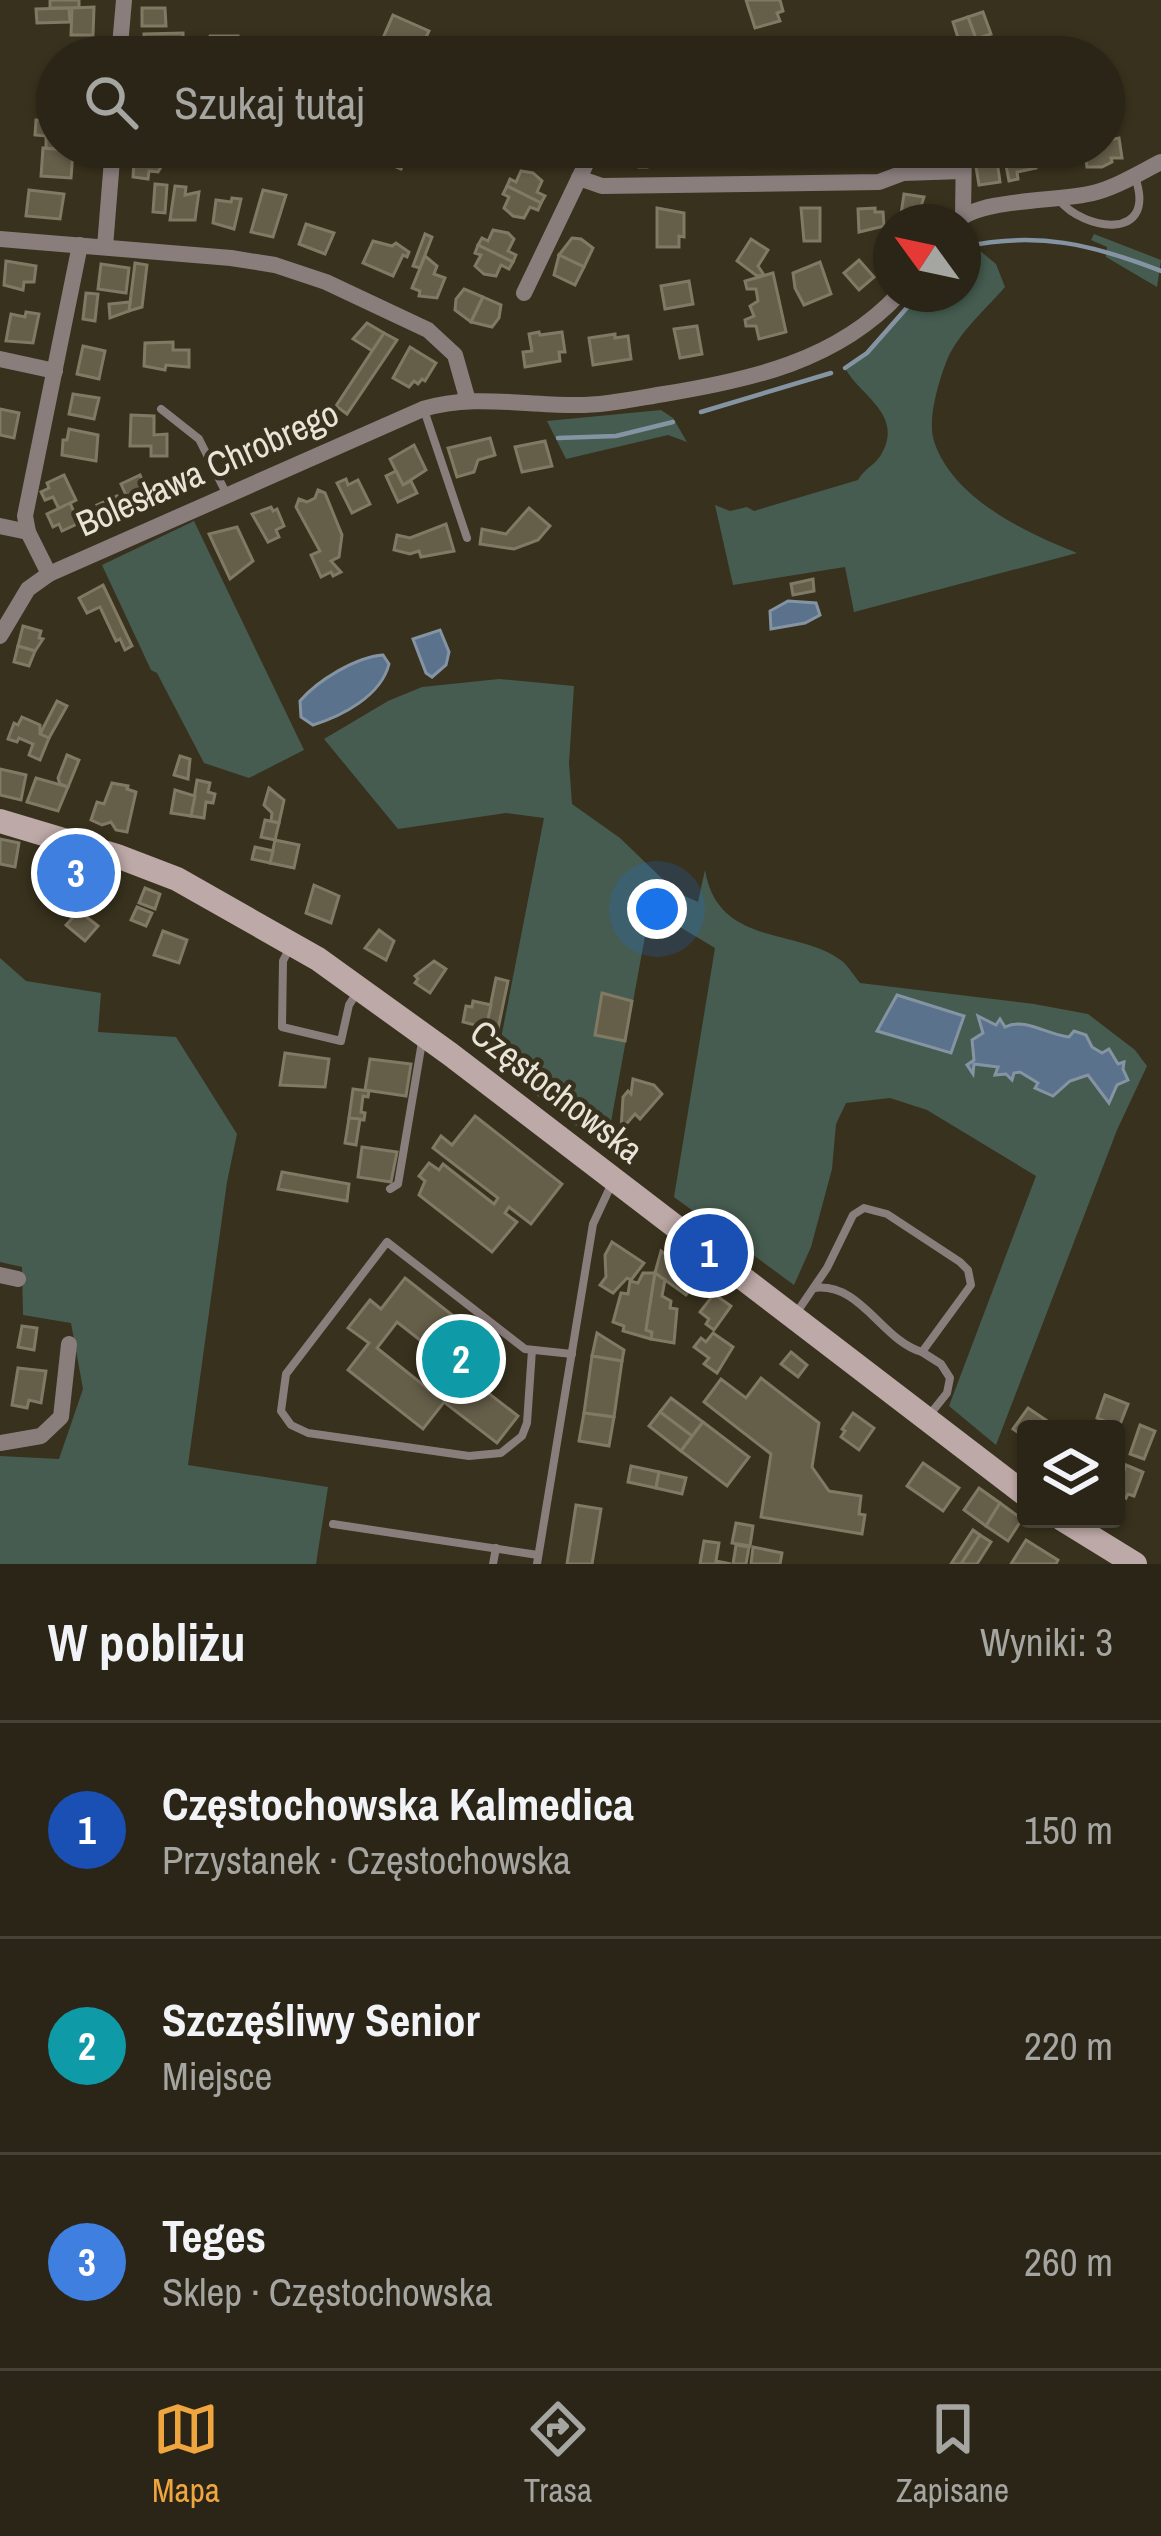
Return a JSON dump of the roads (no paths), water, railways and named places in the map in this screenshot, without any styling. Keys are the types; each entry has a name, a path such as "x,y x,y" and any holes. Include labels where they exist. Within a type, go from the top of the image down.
{"main road":[{"name":"Częstochowska","path":"0,821 150,868 218,898 292,942 424,1034 1017,1488"},
{"path":"1077,1528 1135,1564"}],"street":[{"path":"121,36 124,0"},
{"path":"981,214 1094,193 1161,162"},
{"path":"105,248 111,168"},
{"path":"524,292 584,168"},
{"path":"960,204 963,168"},
{"path":"579,178 602,186 879,182 903,173 963,171"},
{"path":"0,238 275,265 326,281 428,330 455,355 468,401"},
{"path":"49,574 25,516 80,245"},
{"name":"Bolesława Chrobrego","path":"0,636 28,589 49,574 423,409 450,401 591,405 734,382 823,351 879,312"},
{"path":"0,358 55,371"},
{"path":"0,526 28,532"},
{"path":"0,1443 41,1436 61,1417 69,1344"}],"lane":[{"path":"1058,199 1082,220 1129,221 1139,214 1142,203 1135,176"},
{"path":"161,409 199,439 226,495"},
{"path":"423,409 467,538"},
{"path":"292,942 283,962 282,1027 340,1041 349,1005 360,988"},
{"path":"391,1189 398,1184 424,1034"},
{"path":"333,1524 496,1548 538,1559 593,1224 614,1180"},
{"path":"794,1316 853,1215 864,1208 887,1214 960,1262 972,1278 922,1352"},
{"path":"532,1350 526,1423 522,1436 501,1453 469,1456 308,1433 291,1425 281,1412 286,1374 387,1242 532,1350 572,1354"},
{"path":"813,1288 830,1286 843,1292 902,1344 941,1364 950,1383 926,1419"},
{"path":"493,1564 496,1548"}],"water":[{"path":"788,601 816,603 820,615 771,629 770,611"},
{"path":"440,630 449,652 446,665 432,677 413,639"},
{"path":"383,655 389,664 385,675 359,703 313,725 301,717 300,701 317,685 350,665"},
{"path":"897,995 964,1016 951,1053 877,1031"},
{"path":"978,1016 996,1025 1000,1019 1005,1027 1020,1024 1069,1037 1074,1031 1086,1035 1092,1047 1102,1053 1109,1049 1118,1064 1124,1062 1128,1080 1117,1085 1109,1103 1088,1075 1070,1081 1053,1096 1035,1088 1038,1083 1020,1072 1012,1080 1006,1074 995,1075 998,1067 974,1064 973,1074 967,1065 974,1060 972,1040 983,1033"}],"waterway":[{"path":"981,244 1064,243 1161,271"},
{"path":"845,368 867,353 903,312"},
{"path":"701,412 831,373"},
{"path":"558,438 616,436 673,422"}],"place":[{"name":"Teges","path":"76,873"},
{"name":"Częstochowska Kalmedica","path":"709,1253"},
{"name":"Szczęśliwy Senior","path":"461,1359"}]}
